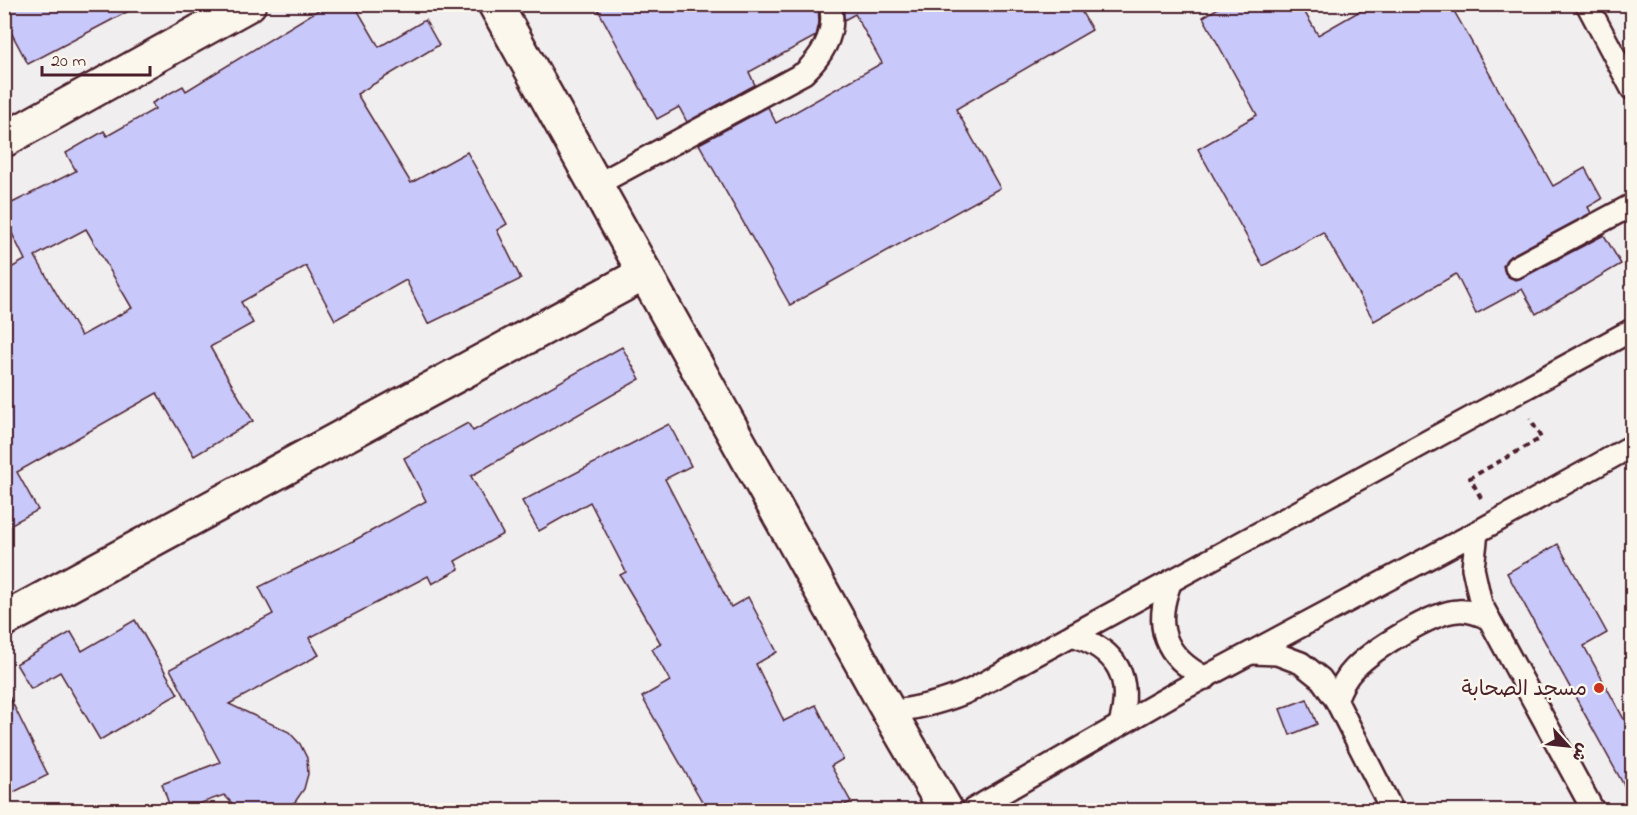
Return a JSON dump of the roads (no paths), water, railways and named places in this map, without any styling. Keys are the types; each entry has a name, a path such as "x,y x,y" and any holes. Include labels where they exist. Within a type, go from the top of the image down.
{"street":[{"path":"4,140 249,4"},
{"path":"495,4 889,712 938,807"},
{"path":"4,620 645,273"}],"lane":[{"path":"596,185 804,73 823,52 829,38 832,24 831,4"},
{"path":"1587,4 1632,89"},
{"path":"1516,267 1630,211"},
{"path":"889,712 953,699 1632,330"},
{"path":"972,810 1120,724 1632,446"},
{"path":"1486,527 1473,568 1481,604 1593,810"},
{"path":"1171,581 1163,599 1162,609 1166,638 1175,655 1189,669 1206,678"},
{"path":"1336,700 1342,684 1352,670 1365,658 1404,633 1444,613 1459,610 1475,612 1489,619"},
{"path":"1072,635 1090,641 1107,652 1119,668 1125,686 1125,706 1120,724"},
{"path":"1251,653 1277,654 1301,663 1321,679 1336,700 1392,810"}],"place":[{"name":"مسجد الصحابة","path":"1599,688"}]}
